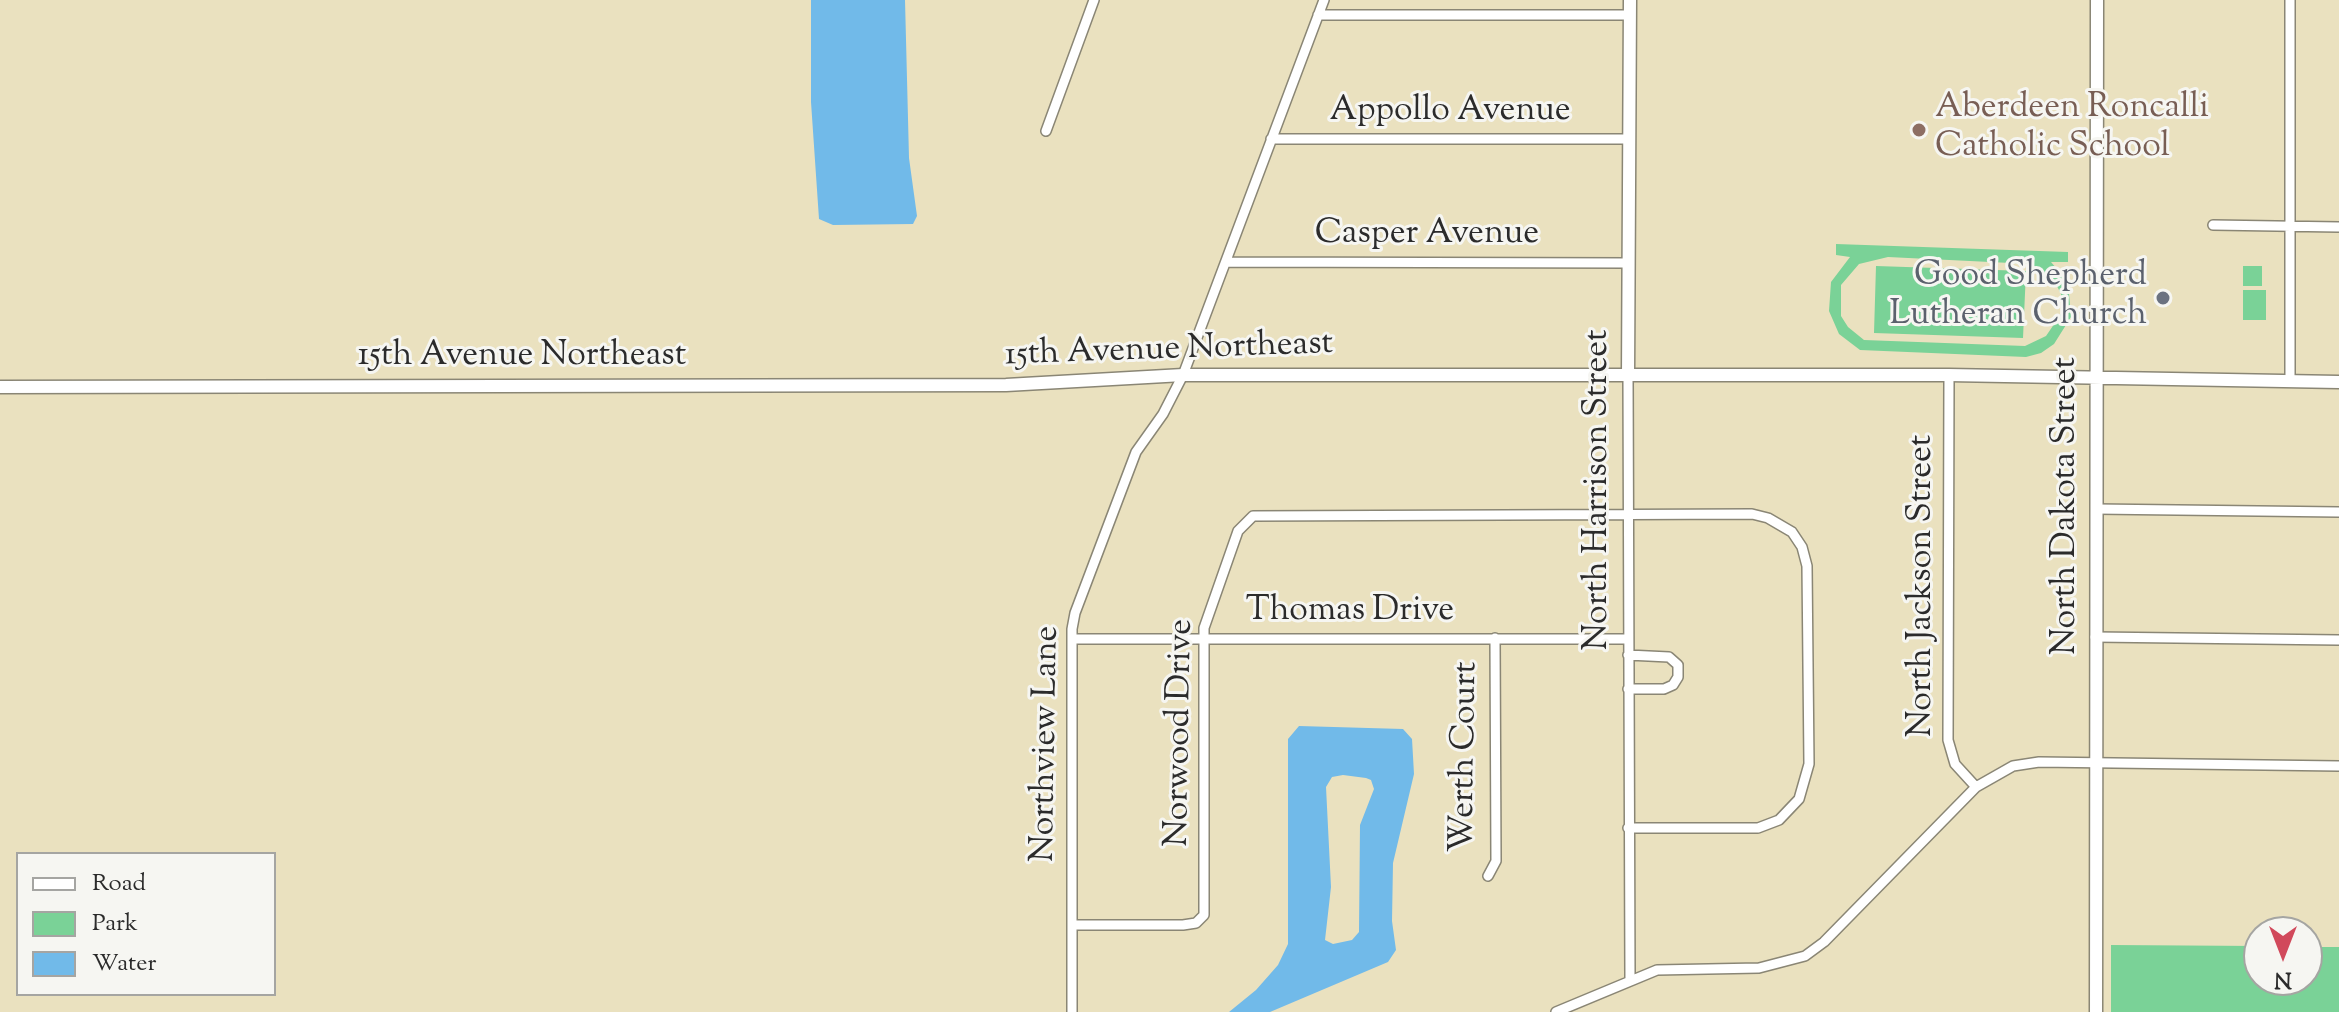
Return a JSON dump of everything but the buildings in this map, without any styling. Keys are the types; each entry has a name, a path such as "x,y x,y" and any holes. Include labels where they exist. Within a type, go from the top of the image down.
{"street":[{"path":"1046,131 1094,0"},
{"name":"Northview Lane","path":"1072,1012 1072,639 1075,613 1136,452 1163,414 1183,375 1324,0"},
{"name":"North Harrison Street","path":"1630,0 1630,980"},
{"name":"North Dakota Street","path":"2096,1012 2097,0"},
{"path":"2290,0 2290,381"},
{"path":"1318,15 1630,15"},
{"name":"Appollo Avenue","path":"1271,139 1629,139"},
{"path":"2213,225 2339,227"},
{"name":"Casper Avenue","path":"1226,262 1629,263"},
{"name":"15th Avenue Northeast","path":"0,387 1006,385 1183,375 1949,375 2339,382"},
{"name":"North Jackson Street","path":"1949,375 1948,740 1955,764 1976,787"},
{"path":"2096,509 2339,512"},
{"name":"Norwood Drive","path":"1072,925 1183,925 1196,923 1204,915 1205,620 1238,531 1253,516 1752,514 1768,518 1797,539 1807,566 1809,764 1799,799 1787,814 1769,825 1747,829 1628,828"},
{"path":"2095,637 2339,640"},
{"name":"Werth Court","path":"1488,876 1496,861 1495,638"},
{"name":"Thomas Drive","path":"1072,639 1628,639"},
{"path":"1628,655 1669,657 1678,665 1678,677 1669,687 1628,689"},
{"path":"1556,1012 1657,970 1771,967 1805,956 1824,942 1976,787 2013,766 2096,762 2339,766"}],"green space":[{"path":"1836,244 2068,252 2068,262 2051,262 2068,282 2071,317 2054,344 2041,353 2026,357 1860,350 1839,334 1829,311 1831,282 1850,257 1836,255","holes":["1888,257 2031,264 2054,280 2061,294 2061,314 2046,336 2025,346 1864,340 1848,327 1841,316 1841,285 1859,264"]},
{"path":"1876,266 2026,271 2023,338 1874,333"},
{"path":"2243,266 2262,266 2262,286 2243,286"},
{"path":"2243,290 2266,290 2266,320 2243,320"},
{"path":"2111,945 2243,946 2243,996 2323,996 2323,947 2339,947 2339,1012 2111,1012"}],"water":[{"path":"811,0 905,0 909,158 917,216 913,224 833,225 819,219 811,102"},
{"path":"1299,726 1403,729 1412,739 1414,774 1393,863 1392,921 1396,950 1388,962 1270,1012 1229,1012 1256,990 1278,965 1288,944 1288,739","holes":["1332,777 1371,780 1374,789 1360,825 1359,932 1352,940 1333,944 1325,940 1331,887 1326,787"]}],"place":[{"name":"Aberdeen Roncalli Catholic School","path":"1919,130"},
{"name":"Good Shepherd Lutheran Church","path":"2163,298"}]}
